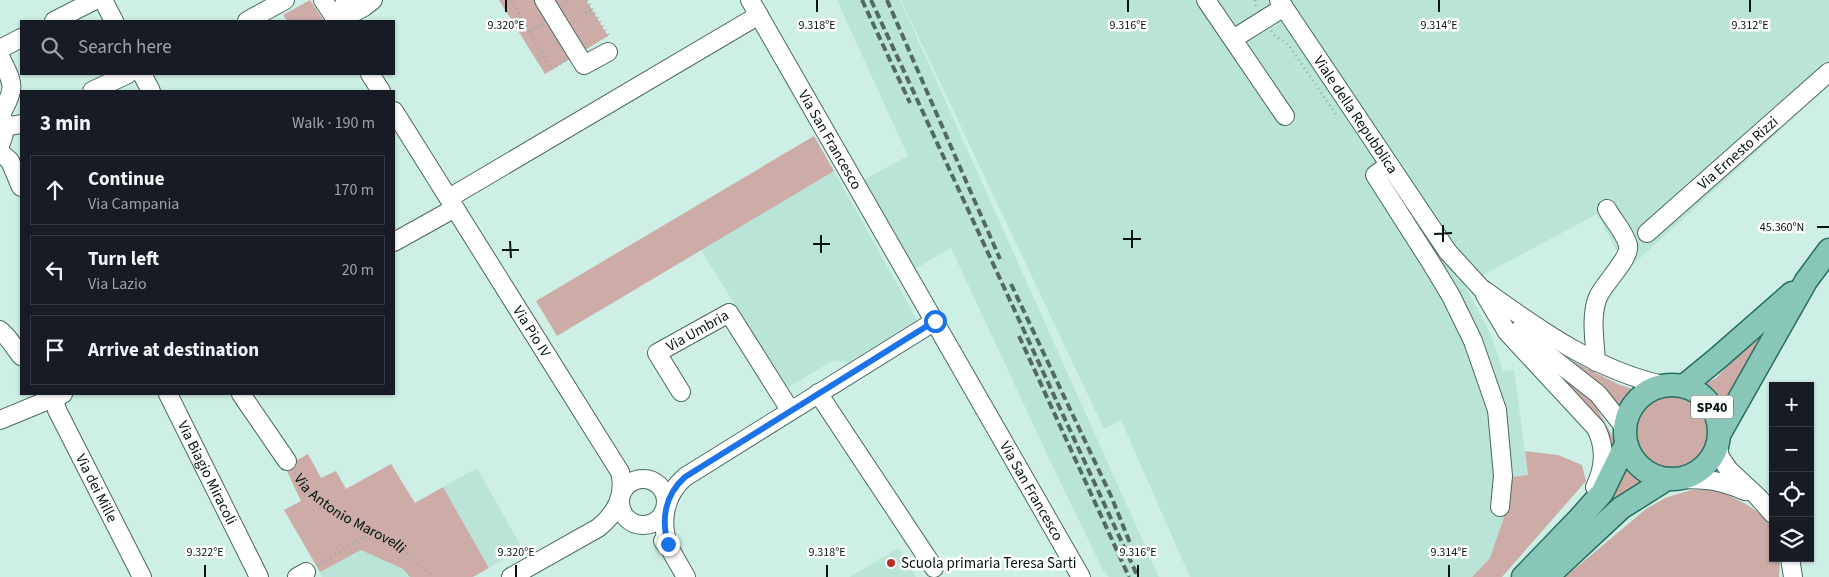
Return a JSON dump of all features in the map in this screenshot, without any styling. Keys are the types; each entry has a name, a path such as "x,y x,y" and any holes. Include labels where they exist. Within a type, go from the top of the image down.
{"main road":[{"name":"SP40","path":"1547,577 1620,508 1673,479 1693,475 1704,468 1712,457 1719,439 1806,281 1829,250"},
{"name":"SP40","path":"1523,577 1602,493 1625,436 1628,414 1636,400 1648,391 1673,385 1718,358 1806,281"},
{"name":"SP40","path":"1673,385 1698,392 1710,403 1718,417 1719,439"},
{"path":"1625,436 1632,457 1641,468 1653,475 1673,479"}],"street":[{"path":"56,20 95,0"},
{"path":"103,0 113,20"},
{"path":"249,20 285,0"},
{"path":"323,0 337,20"},
{"path":"338,20 345,2 350,0"},
{"path":"340,20 373,0"},
{"path":"544,0 584,65 609,44"},
{"path":"1206,0 1285,116"},
{"path":"1232,39 1264,20 1282,4"},
{"name":"Viale della Repubblica","path":"1282,4 1448,252 1481,288"},
{"name":"Via San Francesco","path":"395,241 755,8 1081,577"},
{"path":"0,49 20,39"},
{"path":"0,56 13,88 0,146"},
{"name":"Via Ernesto Rizzi","path":"1647,233 1829,72"},
{"path":"371,75 380,90"},
{"path":"96,90 142,78"},
{"name":"Via Pio IV","path":"395,113 617,464 622,483 620,498"},
{"path":"0,152 10,161 20,186"},
{"path":"1389,165 1375,176 1451,296 1473,341 1497,410 1503,476 1500,507"},
{"path":"1596,362 1594,314 1597,299 1606,282 1620,266 1628,252 1628,244 1607,209"},
{"path":"1433,266 1448,252"},
{"path":"1481,288 1550,336 1596,362 1619,372 1673,385"},
{"path":"1481,288 1507,332 1596,428 1601,438 1603,462 1600,476 1578,520"},
{"name":"Via Umbria","path":"680,392 657,353 729,313 790,410"},
{"path":"1499,318 1598,394 1625,436"},
{"path":"598,528 619,524 646,526 656,522 662,515 675,487 685,477 935,321"},
{"path":"0,330 20,355"},
{"path":"818,393 934,568"},
{"name":"Via Biagio Miracoli","path":"168,395 259,577"},
{"name":"Via Antonio Marovelli","path":"242,395 287,461"},
{"path":"0,420 55,396"},
{"name":"Via dei Mille","path":"55,396 57,410 142,577"},
{"path":"1719,439 1720,457 1729,470 1769,510"},
{"name":"Via Pio IV","path":"617,464 633,475 648,480"},
{"path":"519,575 598,528 613,514 623,490 630,483 639,479 667,481 685,477"},
{"path":"1673,479 1706,479 1723,482 1757,496"},
{"path":"648,480 656,483 663,490 666,498 665,530 670,549"},
{"path":"620,498 620,507 624,516 631,522 657,534 670,549 686,577"},
{"path":"1791,562 1793,577"}],"path":[{"path":"511,0 551,69"},
{"path":"588,0 594,8 609,44"},
{"path":"1255,0 1254,6 1275,36 1283,40 1290,47 1337,117"},
{"path":"562,28 594,8"},
{"name":"Via Antonio Marovelli","path":"287,461 309,491 340,514 396,543 432,577"},
{"path":"302,575 373,531"}],"shaded area":[{"path":"310,0 323,20 286,20 283,15"},
{"path":"499,0 586,0 608,36 545,74"},
{"path":"837,0 900,0 1159,577 1109,577 1103,570 951,248 913,270 862,181 908,156"},
{"path":"901,0 1270,0 1468,291 1491,335 1503,371 1514,370 1528,475 1511,477 1504,517 1490,558 1472,577 1190,577 1121,420 1104,429"},
{"path":"1288,0 1829,0 1829,86 1627,270 1597,214 1481,276 1461,256 1445,235"},
{"path":"814,136 834,171 557,336 536,301"},
{"path":"834,171 917,320 849,363 834,360 787,388 701,250"},
{"path":"1766,327 1724,407 1722,407 1704,385 1716,378"},
{"path":"1558,354 1620,385 1632,389 1633,391 1620,410"},
{"path":"1551,367 1592,400 1613,437 1613,449"},
{"path":"1672,393 1687,396 1699,405 1708,417 1711,432 1708,447 1699,459 1687,468 1672,471 1657,468 1645,459 1636,447 1633,432 1636,417 1645,405 1657,396"},
{"path":"1525,451 1558,455 1582,465 1586,481 1502,577 1472,577 1490,558 1504,517 1511,477 1528,475"},
{"path":"308,454 321,478 336,471 346,489 391,464 415,503 443,487 489,568 473,577 410,577 403,569 361,550 320,572 284,510 301,501 285,467"},
{"path":"1627,467 1642,483 1544,572"},
{"path":"477,468 522,548 489,568 443,487"},
{"path":"1714,489 1749,506 1764,518 1769,525 1769,562 1780,562 1779,577 1565,577 1646,509 1665,498 1691,490"},
{"name":"Scuola primaria Teresa Sarti","path":"899,548 916,577 850,577 897,549"},
{"path":"361,550 403,569 410,577 322,577 320,572"}],"railway":[{"path":"862,0 910,103"},
{"path":"871,0 1138,577"},
{"path":"887,0 1000,259"},
{"path":"1011,284 1111,496 1130,543"},
{"path":"1019,336 1129,577"}],"place":[{"name":"Scuola primaria Teresa Sarti","path":"891,563"}],"route":[{"path":"668,544 665,524 666,506 680,481 790,410 935,321"}]}
